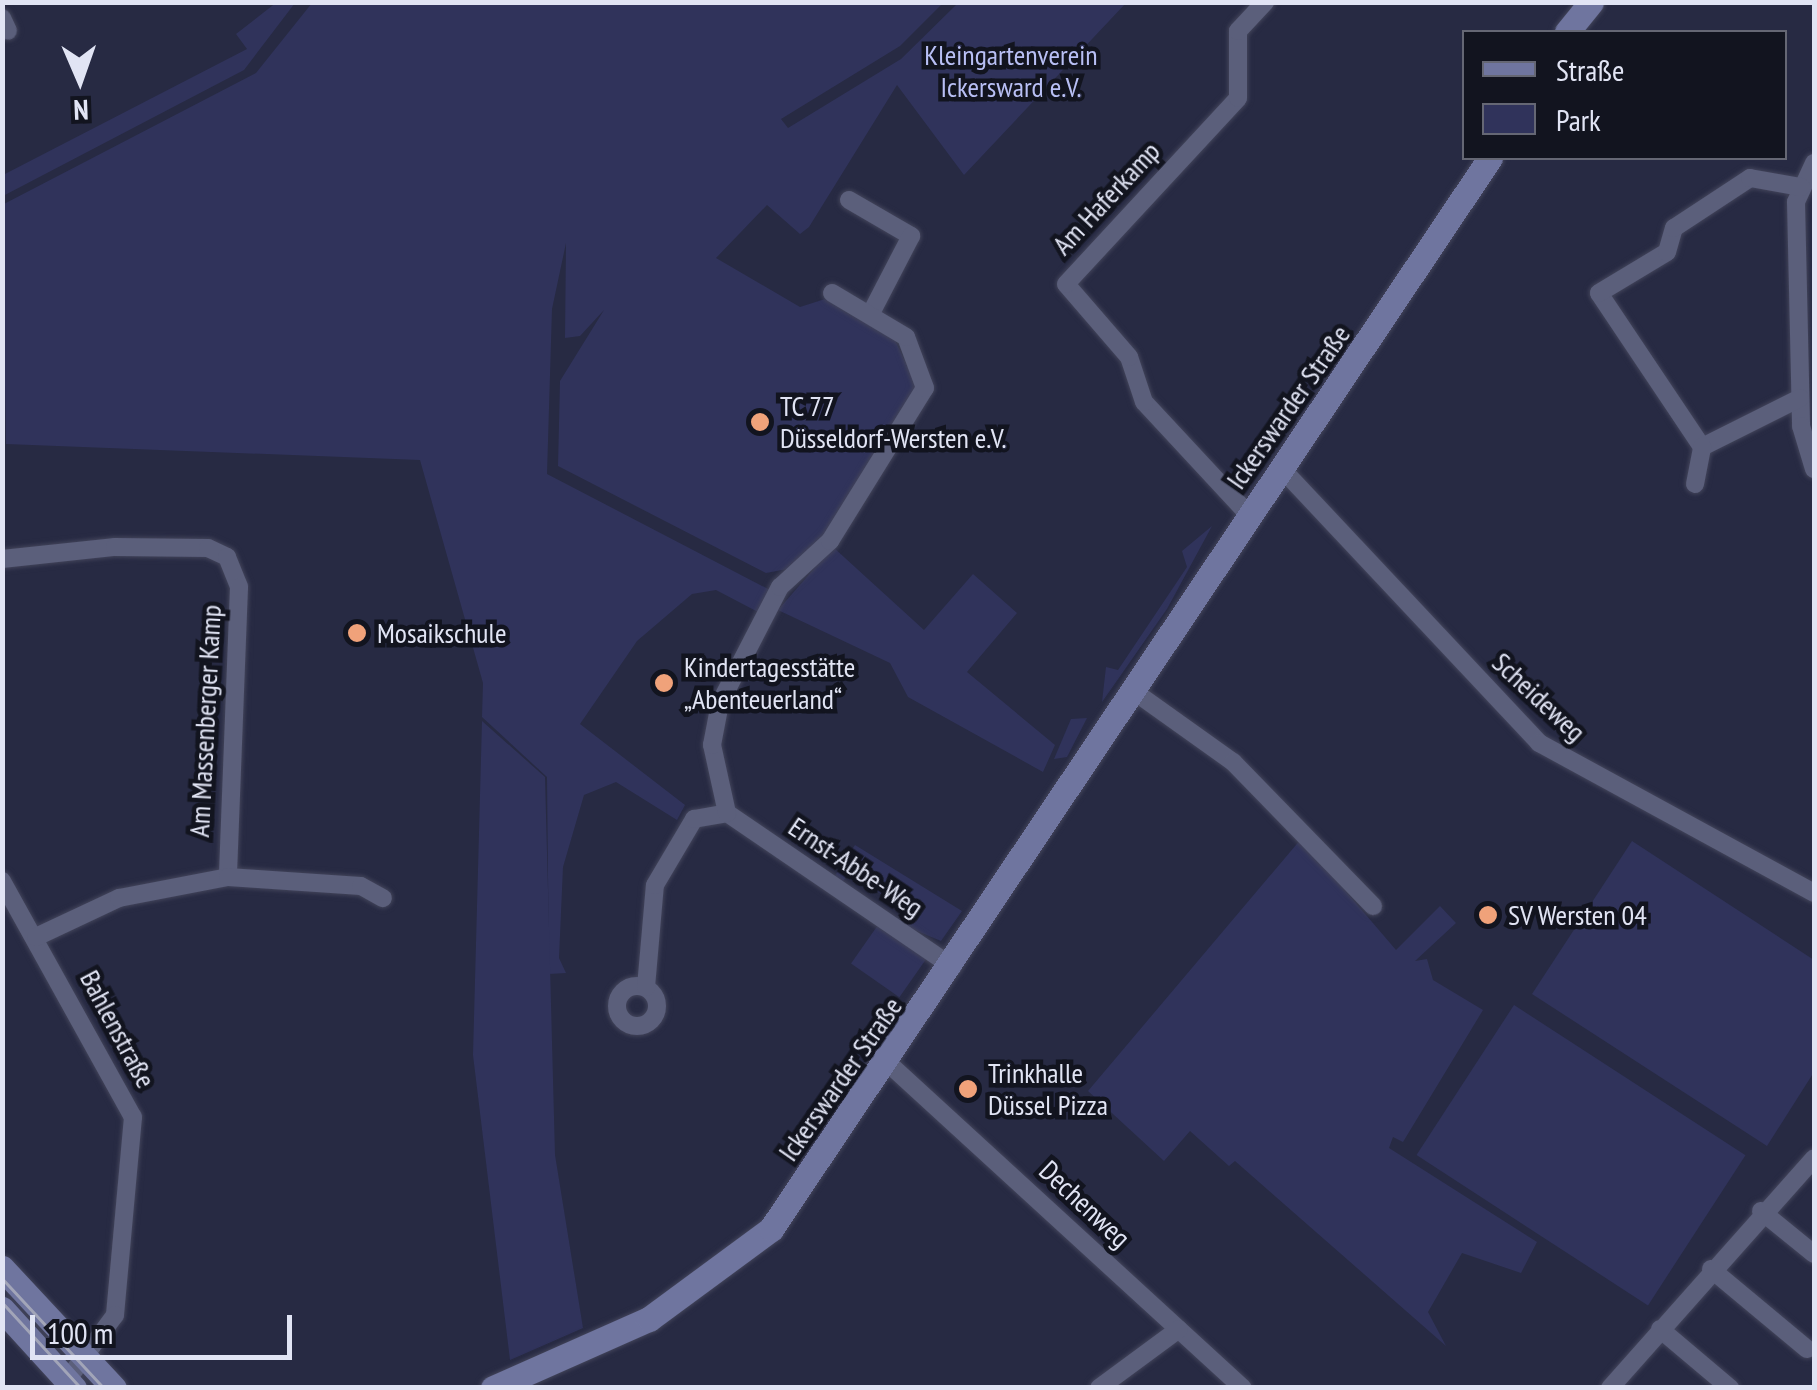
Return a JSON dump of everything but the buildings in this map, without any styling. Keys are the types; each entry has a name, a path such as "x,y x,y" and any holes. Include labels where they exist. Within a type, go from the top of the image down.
{"main road":[{"path":"1569,30 1591,2"},
{"name":"Ickerswarder Straße","path":"493,1388 649,1319 734,1263 780,1216 953,967 1132,690 1489,160"},
{"path":"2,1268 114,1388"},
{"path":"2,1310 71,1384"}],"street":[{"name":"Am Haferkamp","path":"1249,515 1144,402 1129,357 1066,284 1238,98 1238,31 1265,2"},
{"path":"1814,163 1801,187 1805,395 1814,469"},
{"path":"1695,484 1702,448 1599,293 1667,252 1674,228 1750,178 1801,187"},
{"path":"849,200 911,236 870,316"},
{"path":"646,987 654,885 694,819 727,813 712,745 720,703 780,587 830,541 925,388 906,337 832,293"},
{"path":"1702,448 1805,395"},
{"name":"Scheideweg","path":"1282,468 1538,742 1814,894"},
{"name":"Am Massenberger Kamp","path":"2,559 116,547 208,548 228,557 239,587 228,877"},
{"path":"1132,690 1234,762 1373,906"},
{"name":"Ernst-Abbe-Weg","path":"727,813 953,967"},
{"name":"Am Massenberger Kamp","path":"36,937 119,898 228,877 361,886 383,898"},
{"name":"Bahlenstraße","path":"2,881 124,1093 136,1134 115,1315 71,1384"},
{"name":"Dechenweg","path":"888,1063 1243,1388"},
{"path":"1610,1388 1710,1269 1814,1158"},
{"path":"1762,1212 1814,1254"},
{"path":"1710,1269 1808,1349"},
{"path":"1100,1388 1179,1329"},
{"path":"1660,1329 1730,1388"}],"green space":[{"path":"277,2 295,3 244,70 3,196 3,175 247,49 236,34"},
{"name":"Kleingartenverein Ickersward e.V.","path":"312,3 943,3 900,46 781,119 788,128 901,59 958,3 1126,3 964,175 897,85 809,227 800,234 767,205 716,258 800,307 825,299 894,338 920,393 815,557 793,568 766,573 558,466 560,381 604,310 580,336 565,338 566,243 552,309 547,474 770,590 758,612 716,590 692,594 637,641 580,724 685,805 677,820 616,782 584,795 563,867 559,958 566,973 549,974 547,777 482,717 483,683 420,460 6,444 2,205 256,73"},
{"path":"1212,526 1167,609 1102,702 1106,667 1118,670 1187,567 1182,551"},
{"path":"833,547 924,630 973,574 1017,613 967,672 1055,745 1043,772 908,697 890,663 778,610"},
{"path":"1087,718 1067,757 1054,759 1071,719"},
{"path":"482,721 545,777 555,1155 583,1328 510,1360 473,1055"},
{"path":"1301,839 1396,950 1440,906 1456,923 1415,961 1427,959 1433,980 1483,1010 1403,1142 1393,1137 1389,1148 1537,1242 1521,1273 1462,1253 1428,1312 1446,1346 1235,1161 1229,1166 1190,1131 1164,1161 1088,1091"},
{"path":"1632,841 1814,960 1814,1072 1767,1146 1532,994"},
{"path":"855,845 962,911 941,941 900,924 908,912 849,873 841,884 832,880"},
{"path":"878,925 926,959 899,997 851,964"},
{"path":"1514,1005 1745,1155 1648,1305 1417,1155"}],"tram line":[{"path":"2,1278 104,1388"},
{"path":"2,1302 81,1388"}],"place":[{"name":"TC 77 Düsseldorf-Wersten e.V.","path":"760,422"},
{"name":"Mosaikschule","path":"357,633"},
{"name":"Kindertagesstätte „Abenteuerland“","path":"664,683"},
{"name":"SV Wersten 04","path":"1488,915"},
{"name":"Trinkhalle Düssel Pizza","path":"968,1089"}]}
